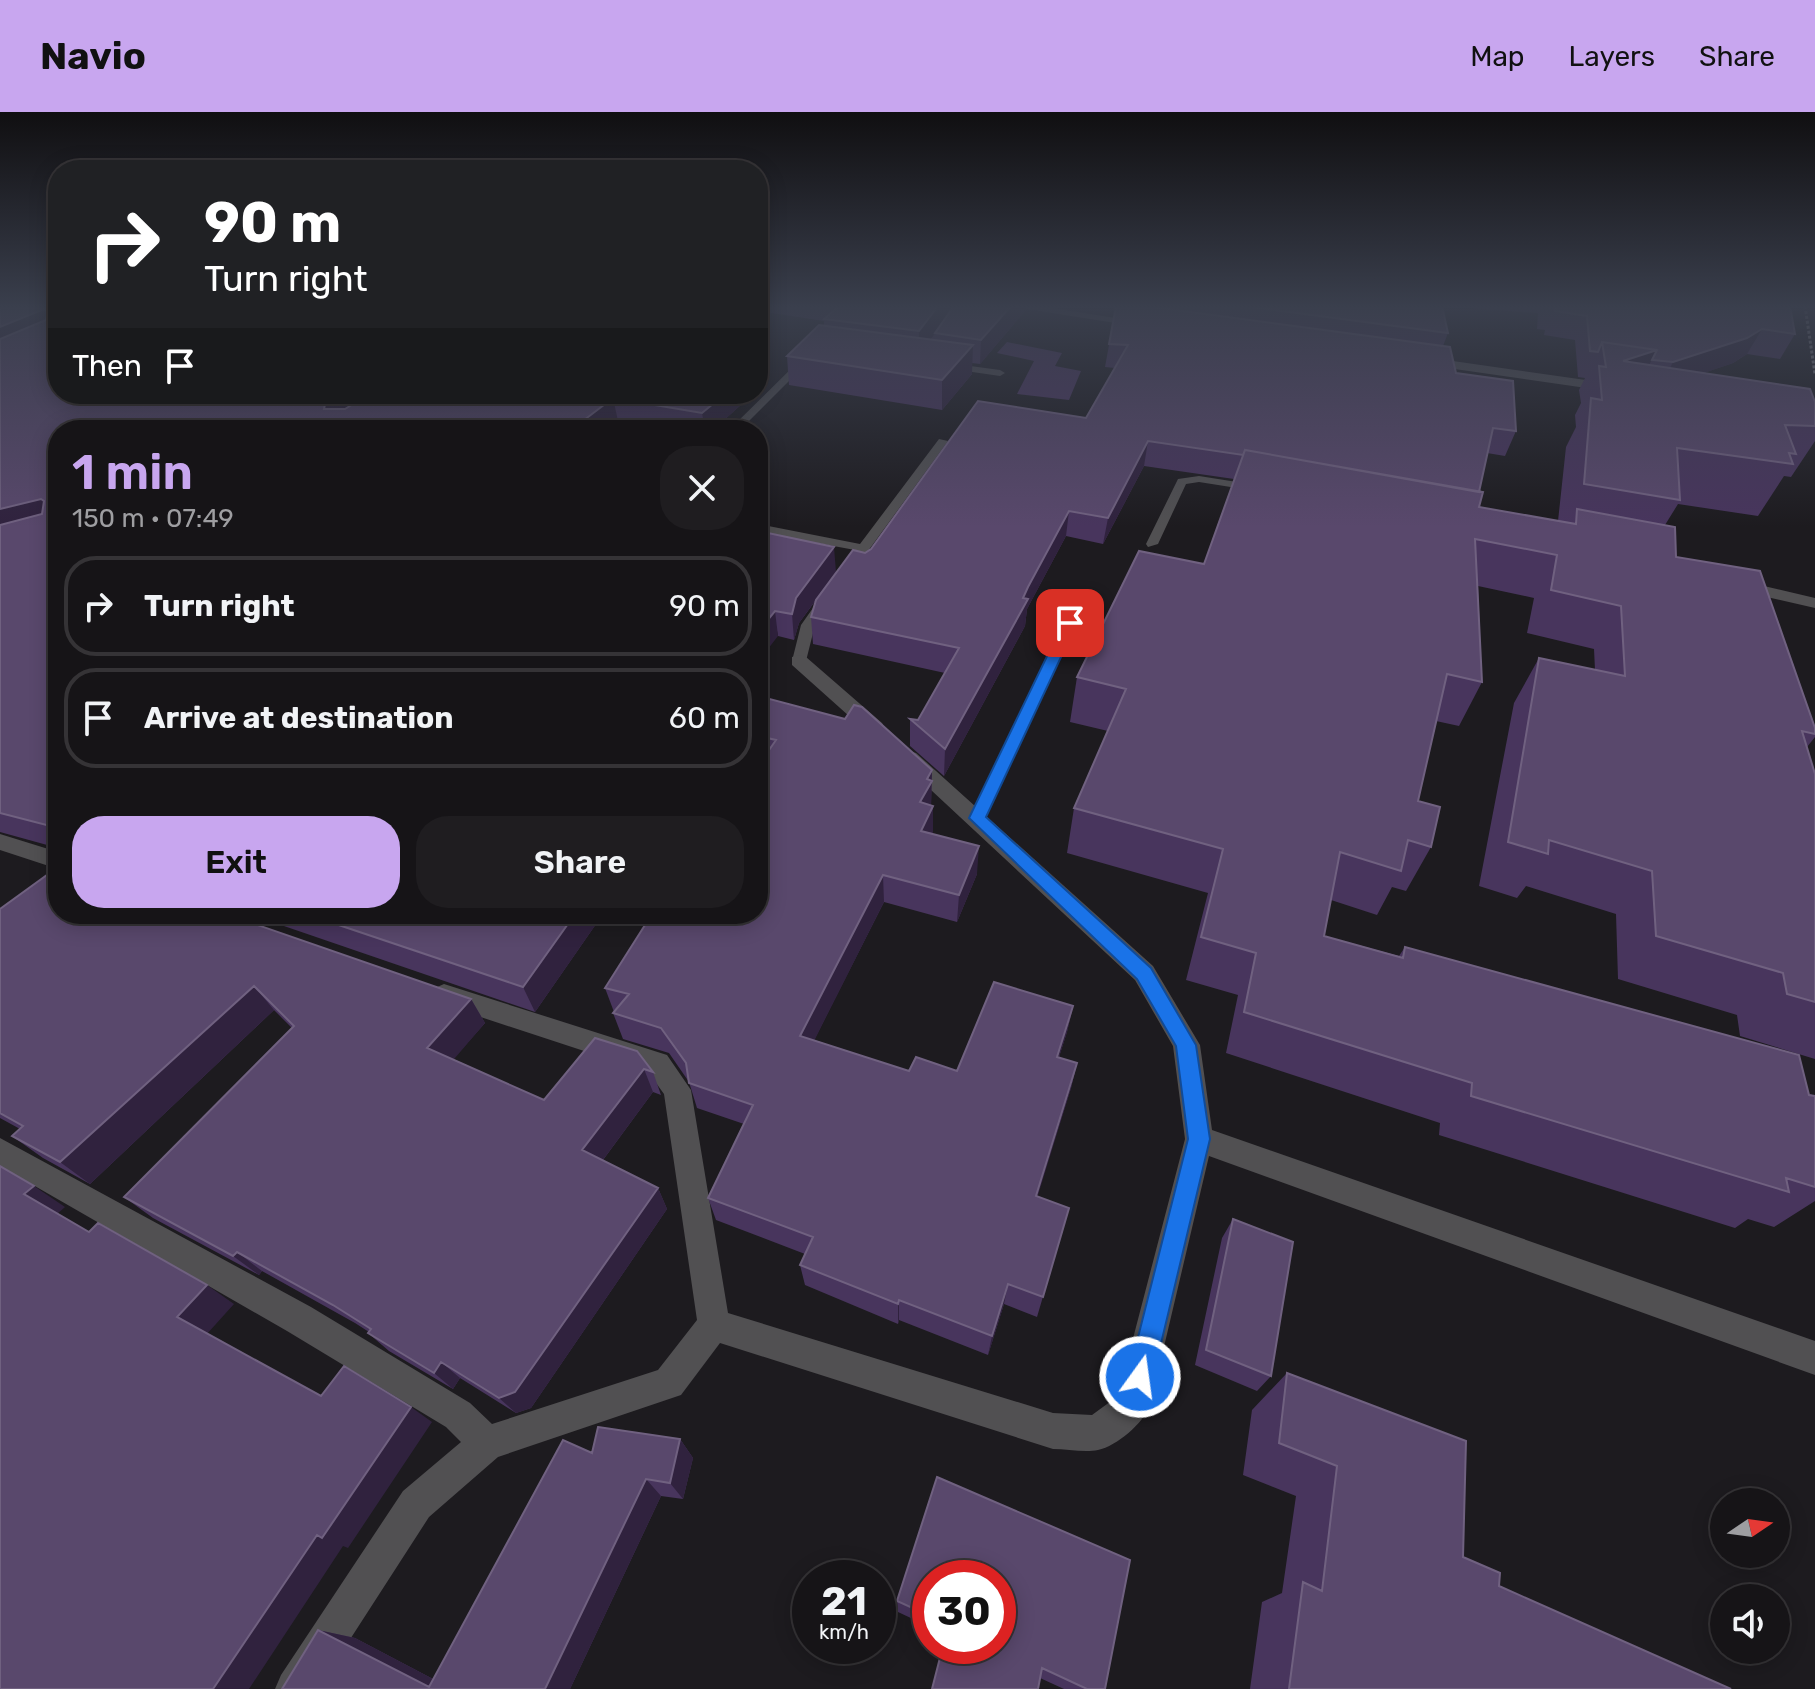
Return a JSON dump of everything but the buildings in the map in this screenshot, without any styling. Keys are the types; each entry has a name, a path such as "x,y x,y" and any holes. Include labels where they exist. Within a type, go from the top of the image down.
{"street":[{"path":"1555,380 1630,390"},
{"path":"1722,581 1815,603"},
{"path":"714,1325 1053,1431 1097,1433 1133,1406 1199,1139 1186,1045 1144,973 977,818 799,661"},
{"path":"0,842 48,858"},
{"path":"295,1689 416,1504 487,1443 669,1383 714,1325 677,1090 657,1063 420,987"},
{"path":"1199,1139 1815,1358"},
{"path":"0,1151 299,1319 458,1415 487,1443"}],"lane":[{"path":"768,396 785,380"},
{"path":"744,420 760,404"},
{"path":"799,661 808,625 943,441"},
{"path":"1152,544 1182,481 1199,479 1271,491"},
{"path":"768,530 863,548"},
{"path":"977,818 1083,595"}],"shaded area":[{"path":"1024,380 1077,380 1069,400 1017,394"}],"route":[{"path":"1070,623 977,818 1144,973 1186,1045 1199,1139 1140,1377"}]}
